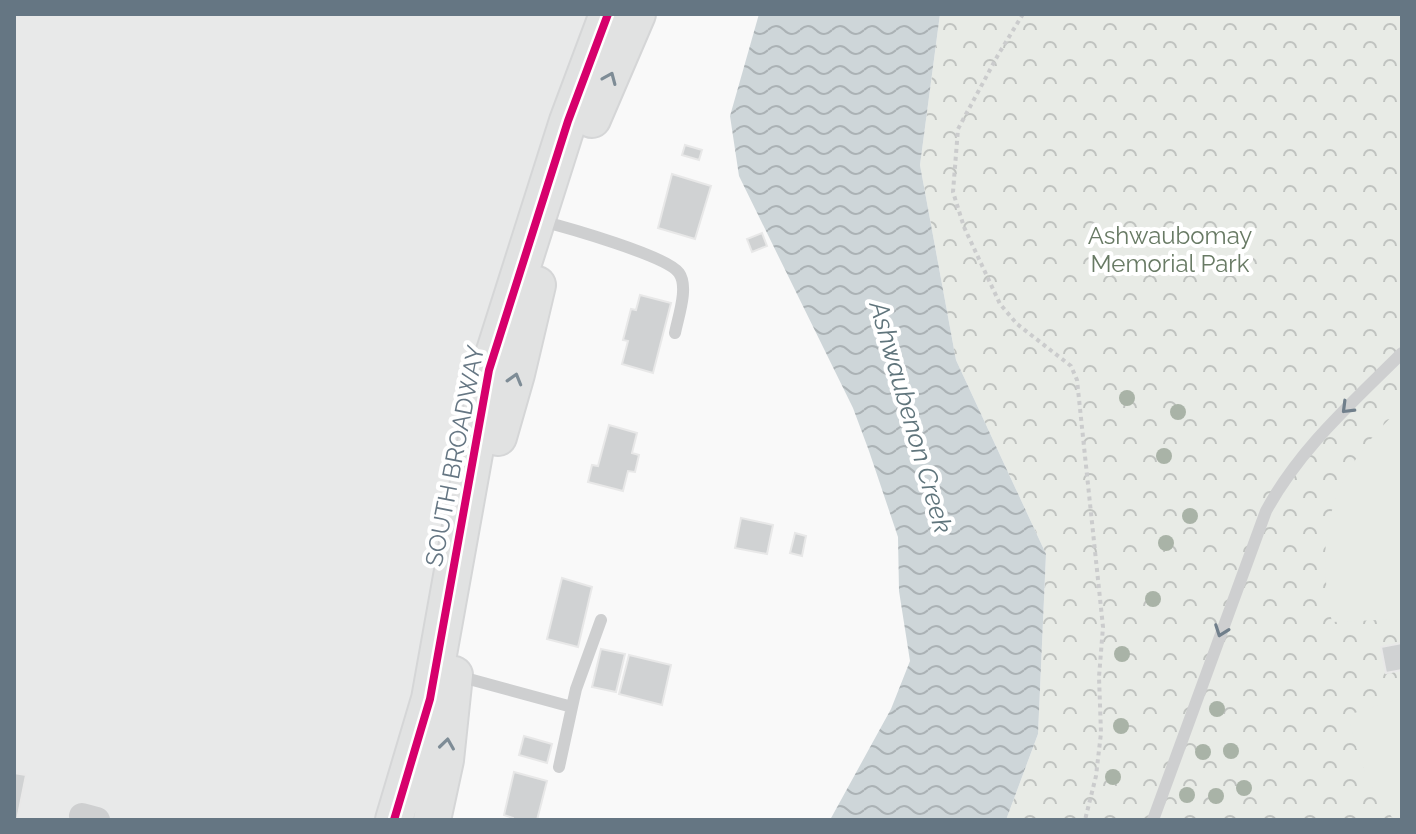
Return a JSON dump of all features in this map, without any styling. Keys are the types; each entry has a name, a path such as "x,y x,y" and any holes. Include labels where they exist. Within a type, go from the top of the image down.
{"street":[{"name":"SOUTH BROADWAY","path":"545,222 568,121 608,14"},
{"name":"SOUTH BROADWAY","path":"432,820 445,760 445,672 489,370 545,222 637,14"},
{"name":"SOUTH BROADWAY","path":"394,820 445,672"}],"lane":[{"path":"545,222 661,259 679,272 683,287 675,333"},
{"path":"1153,820 1266,511 1310,444 1402,353"},
{"path":"559,767 572,707 601,620"},
{"path":"445,672 572,707"}],"path":[{"path":"1023,14 958,129 953,192 964,227 1000,304 1017,324 1071,366 1077,380 1103,627 1099,677 1101,733 1096,776 1085,820"}],"shaded area":[{"path":"14,14 608,14 594,47 394,820 14,820"}],"green space":[{"name":"Ashwaubomay Memorial Park","path":"940,14 1402,14 1402,820 1006,820 1038,734 1046,554 956,360 920,165"},
{"path":"1402,407 1402,619 1332,622 1325,558 1334,504 1359,454"},
{"path":"1402,698 1402,820 1394,820 1364,770 1348,715"}],"water":[{"name":"Ashwaubenon Creek","path":"759,14 940,14 920,165 956,360 1046,554 1038,734 1006,820 830,820 891,709 910,661 899,591 898,537 869,451 853,408 739,176 730,116"}],"building":[{"path":"685,145 702,150 699,160 682,155"},
{"path":"672,174 711,186 695,239 658,228"},
{"path":"762,233 767,246 752,252 747,239"},
{"path":"640,295 671,303 653,373 622,364 628,341 623,340 631,309 636,310"},
{"path":"609,425 637,433 632,453 639,455 635,472 628,471 623,491 588,482 592,465 598,466"},
{"path":"741,518 773,525 767,554 735,548"},
{"path":"795,533 806,536 802,556 790,553"},
{"path":"562,578 592,587 578,647 547,639"},
{"path":"1402,643 1402,670 1386,673 1381,647"},
{"path":"601,649 625,654 616,692 592,687"},
{"path":"629,655 671,665 662,705 619,694"},
{"path":"524,736 552,744 547,763 519,755"},
{"path":"514,772 547,781 537,820 513,820 504,815"},
{"path":"14,773 26,775 17,820 14,820"}],"cycle path":[{"path":"394,820 430,699 489,370 568,121 608,14"}]}
